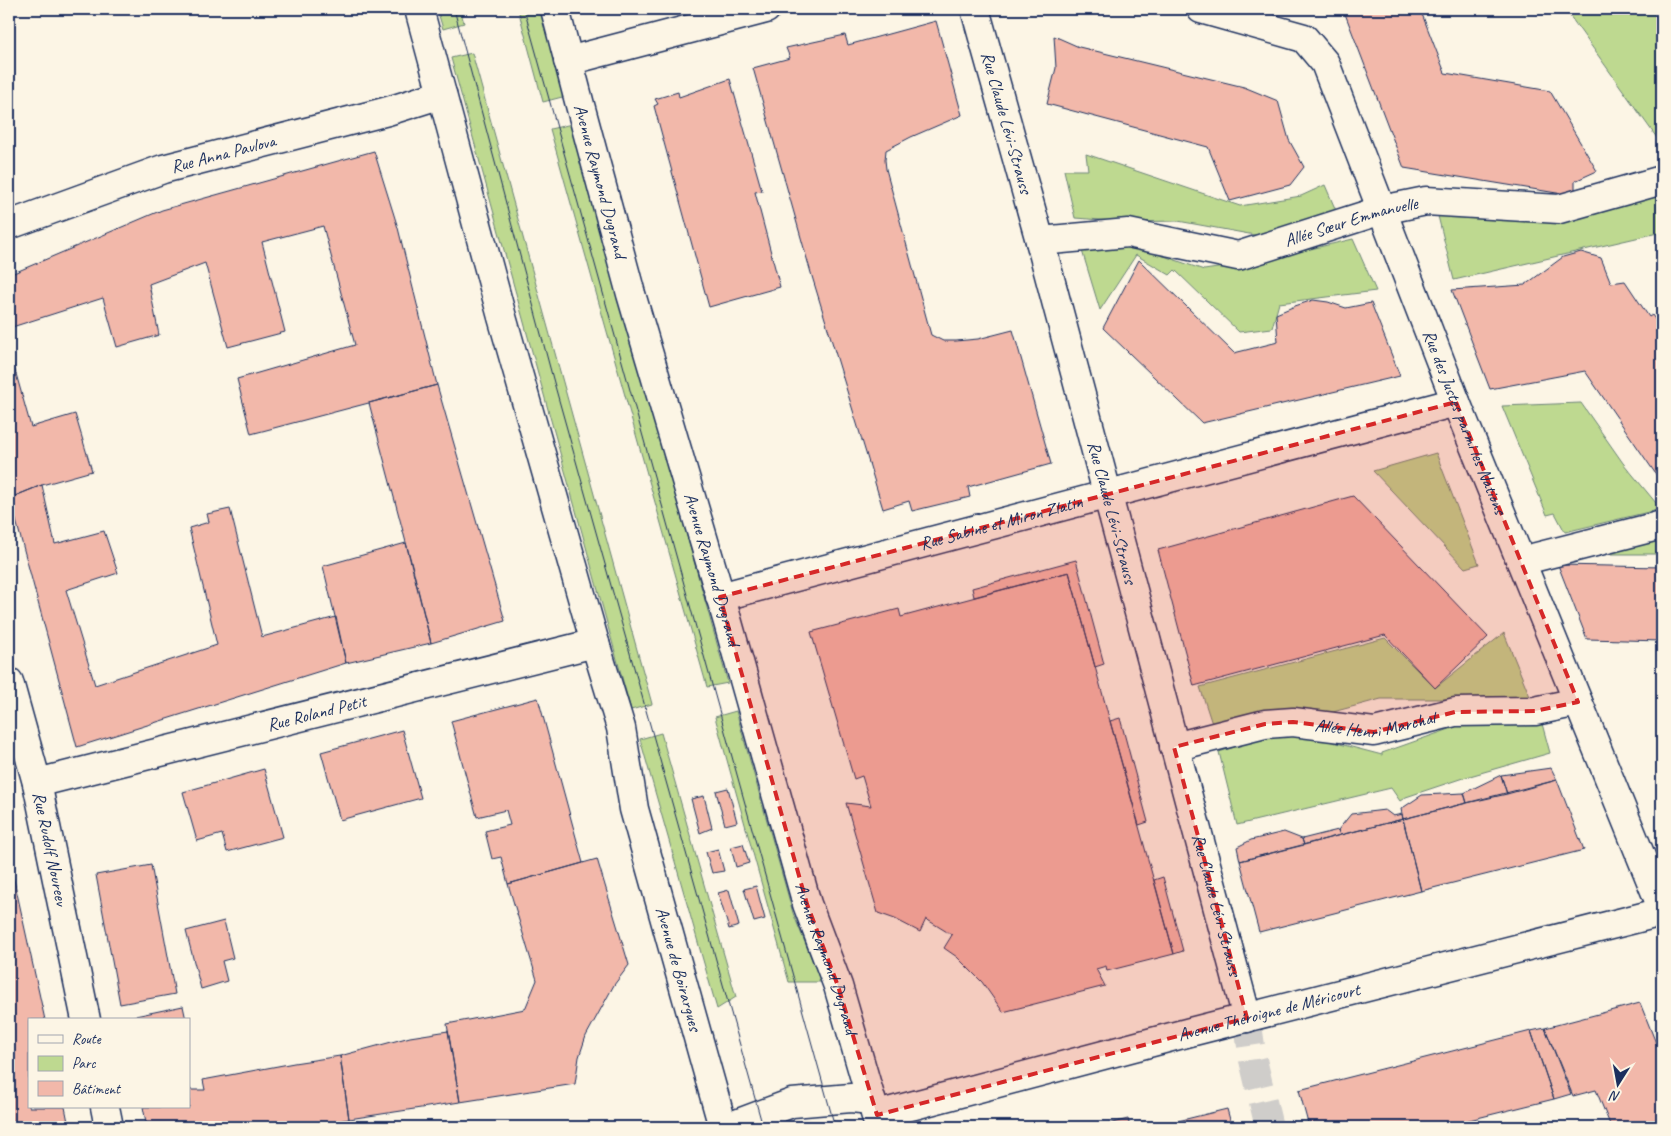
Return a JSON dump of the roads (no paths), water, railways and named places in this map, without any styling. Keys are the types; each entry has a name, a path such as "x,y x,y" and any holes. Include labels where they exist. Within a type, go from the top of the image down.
{"street":[{"path":"419,9 505,327 595,643"},
{"name":"Avenue Raymond Dugrand","path":"556,9 568,61 634,304 807,904 838,986 876,1114"},
{"path":"568,61 766,9"},
{"name":"Rue Claude Lévi-Strauss","path":"975,9 1040,241 1247,1018"},
{"name":"Rue des Justes parmi les Nations","path":"1201,9 1304,38 1325,63 1456,402 1662,910"},
{"name":"Rue Anna Pavlova","path":"9,225 163,170 388,112 442,94"},
{"name":"Allée Sœur Emmanuelle","path":"1040,241 1128,233 1238,256 1382,210 1426,200 1559,210 1662,180"},
{"name":"Rue Sabine et Miron Zlatin","path":"720,597 1456,402"},
{"path":"1521,561 1662,525"},
{"name":"Rue Roland Petit","path":"37,783 595,643"},
{"name":"Avenue de Boirargues","path":"595,643 621,728 634,809 724,1127"},
{"name":"Rue Rudolf Noureev","path":"9,682 37,783 86,1018"},
{"name":"Allée Henri Marchal","path":"1174,747 1265,724 1293,722 1374,732 1455,712 1535,711 1578,702"},
{"name":"Avenue Théroigne de Méricourt","path":"728,1127 792,1103 850,1098 876,1114 1662,910"},
{"path":"105,1108 109,1127"}],"tunnel":[{"path":"1247,1018 1253,1060 1269,1127"}],"tram line":[{"path":"454,9 553,379 763,1127"},
{"path":"524,9 835,1127"}]}
